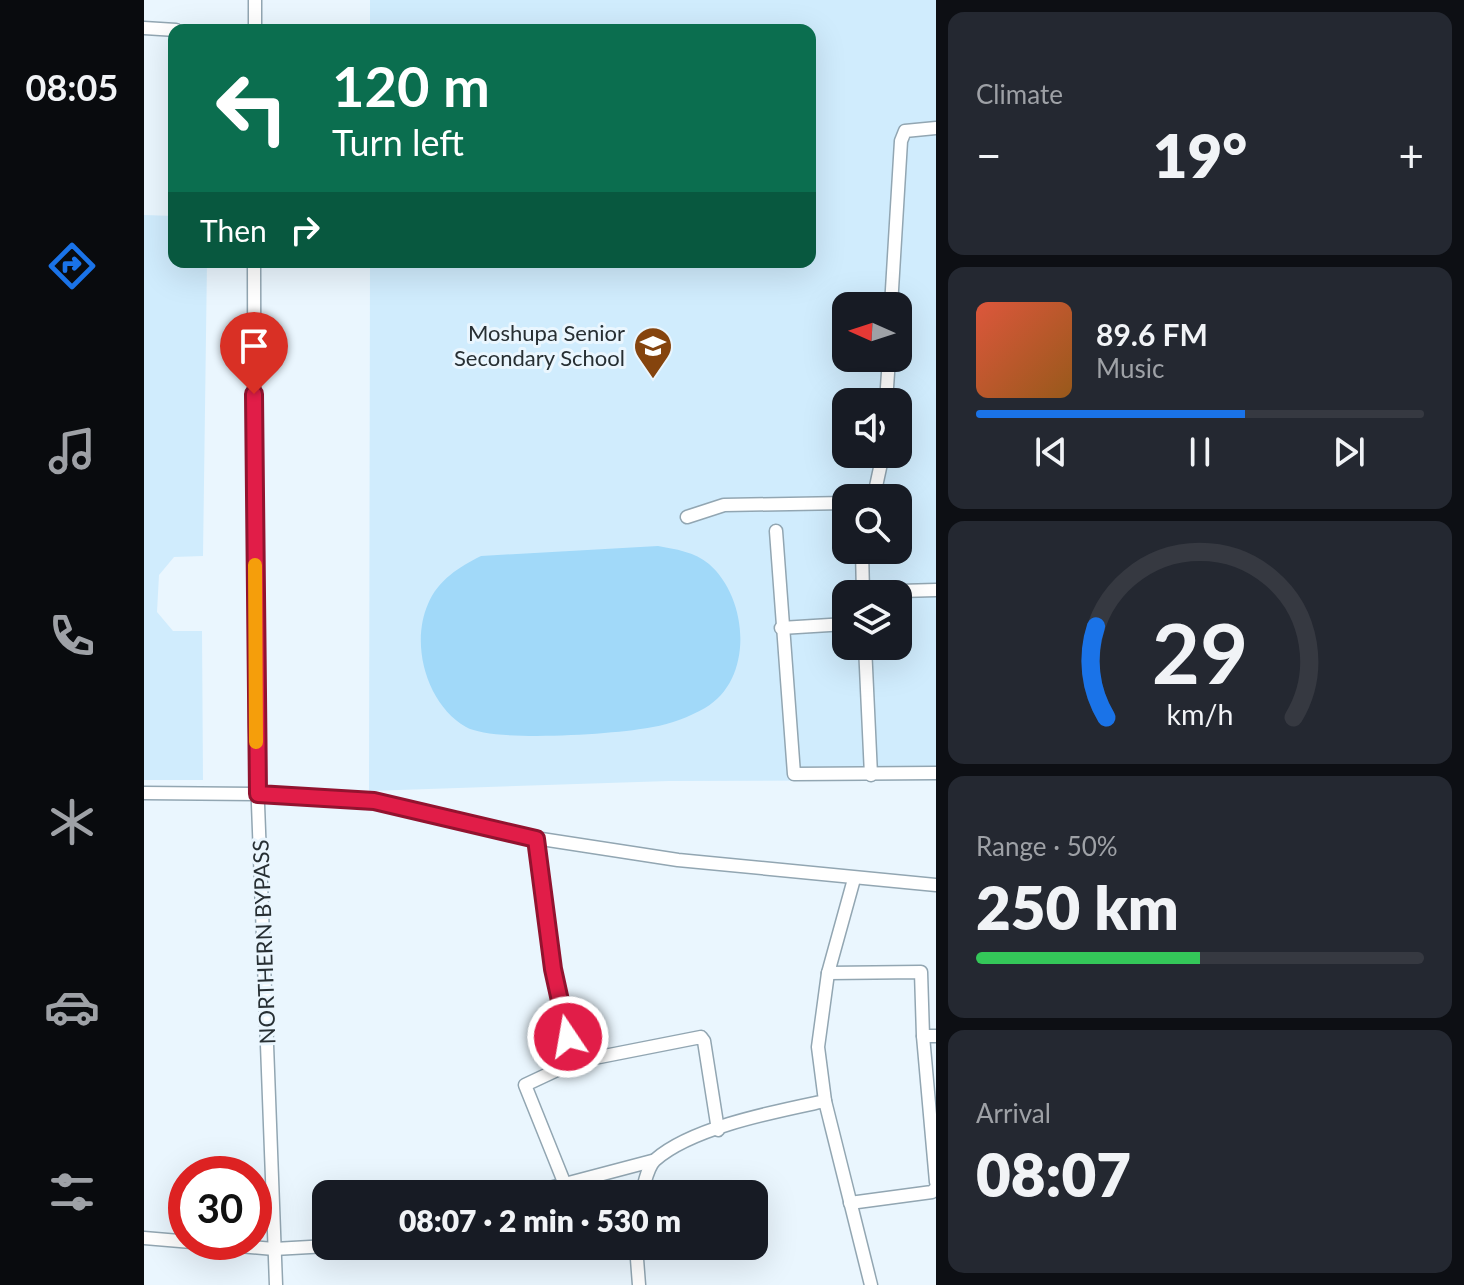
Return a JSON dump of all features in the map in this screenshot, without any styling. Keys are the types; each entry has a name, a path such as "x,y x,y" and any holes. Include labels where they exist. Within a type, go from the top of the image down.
{"street":[{"path":"255,0 255,24"},
{"path":"144,28 168,30"},
{"path":"892,292 901,141 905,131 912,128 936,128"},
{"name":"NORTHERN BYPASS","path":"254,268 258,794 276,1285"},
{"path":"687,517 724,505 832,503"},
{"path":"776,531 793,772 796,776 936,773"},
{"path":"912,591 936,590"},
{"path":"781,628 832,625"},
{"path":"866,660 871,775"},
{"path":"144,793 258,794 374,801 536,839 678,860 936,885"},
{"path":"536,839 553,969 574,1062"},
{"path":"854,879 828,973 818,1047 825,1101 871,1285"},
{"path":"828,973 921,972 930,1036 936,1185 932,1192 850,1203"},
{"path":"563,1180 525,1085 574,1062 701,1037 718,1130"},
{"path":"589,1180 652,1161 677,1146 752,1116 825,1101"},
{"path":"646,1180 652,1161"},
{"path":"144,1238 274,1249 312,1247"},
{"path":"637,1260 639,1285"}],"shaded area":[{"name":"Moshupa Senior Secondary School","path":"370,0 936,0 936,780 669,781 369,791 370,268 816,268 816,24 370,24"},
{"path":"144,215 168,216 168,268 207,268 203,556 174,557 159,575 157,612 173,631 202,631 203,780 144,780"},
{"path":"658,546 691,554 709,564 732,597 738,618 738,659 732,679 721,695 705,708 673,722 636,730 529,736 481,732 466,727 441,704 432,689 422,655 423,620 432,595 457,570 481,556"}],"slow traffic":[{"path":"255,565 256,742"}],"place":[{"name":"Moshupa Senior Secondary School","path":"653,380"}],"route":[{"path":"254,394 258,794 362,799 536,839 553,969 568,1037"}]}
